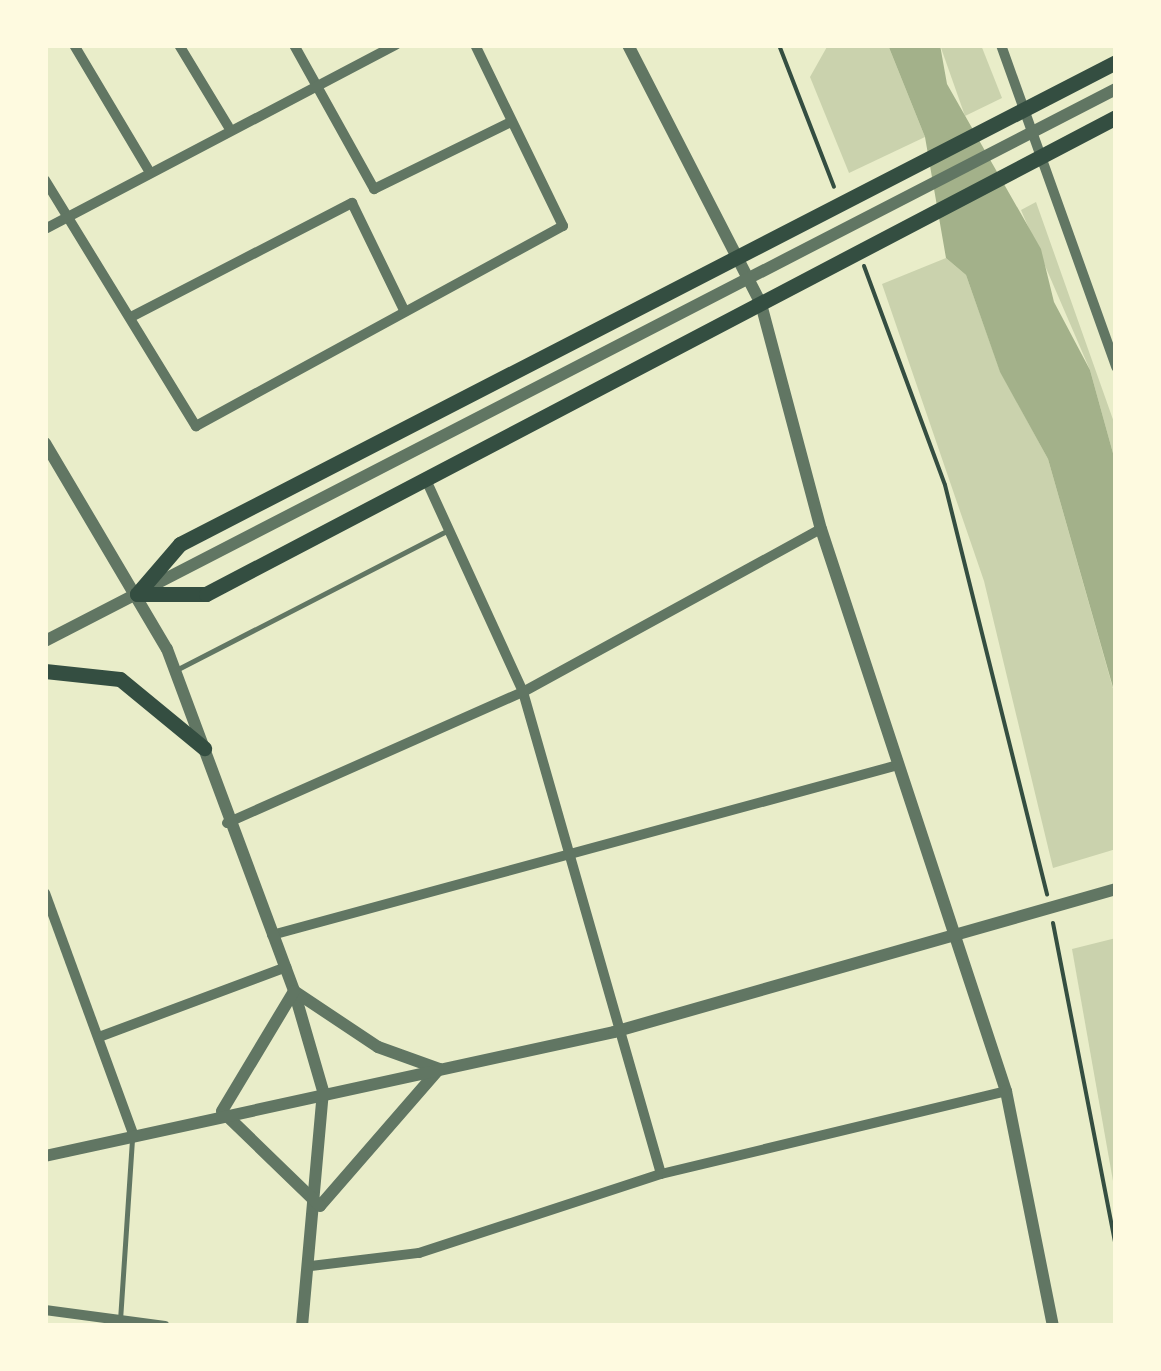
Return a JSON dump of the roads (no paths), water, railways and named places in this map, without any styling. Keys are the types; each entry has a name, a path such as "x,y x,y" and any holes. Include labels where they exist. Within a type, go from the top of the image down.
{"main road":[{"path":"137,594 180,544 732,253 765,240 1116,62"},
{"path":"137,594 206,594 427,482 1116,117"},
{"path":"45,671 120,679 204,748"}],"street":[{"path":"74,45 148,169"},
{"path":"179,45 228,126"},
{"path":"294,45 374,189 510,122"},
{"path":"45,229 228,126 316,80 396,45"},
{"path":"45,180 132,316 196,426 563,226 475,45"},
{"path":"628,45 761,304 822,529 1006,1091 1053,1326"},
{"path":"1001,45 1116,367"},
{"path":"45,642 235,540 1116,89"},
{"path":"132,316 352,203 404,310"},
{"path":"45,444 137,594 175,670 227,824 294,991 323,1091 320,1206 302,1326"},
{"path":"427,482 523,692 572,854 614,1032 660,1174"},
{"path":"227,824 523,692 822,529"},
{"path":"272,935 898,765"},
{"path":"45,1156 222,1111 614,1032 955,941 1116,889"},
{"path":"45,893 133,1134"},
{"path":"98,1037 286,967"},
{"path":"294,991 378,1047 439,1070"},
{"path":"222,1111 294,991"},
{"path":"320,1206 439,1070"},
{"path":"311,1266 419,1253 660,1174 1006,1091"},
{"path":"222,1111 320,1206"},
{"path":"45,1310 111,1322 165,1326"}],"lane":[{"path":"175,670 449,530"},
{"path":"111,1322 133,1134"}]}
